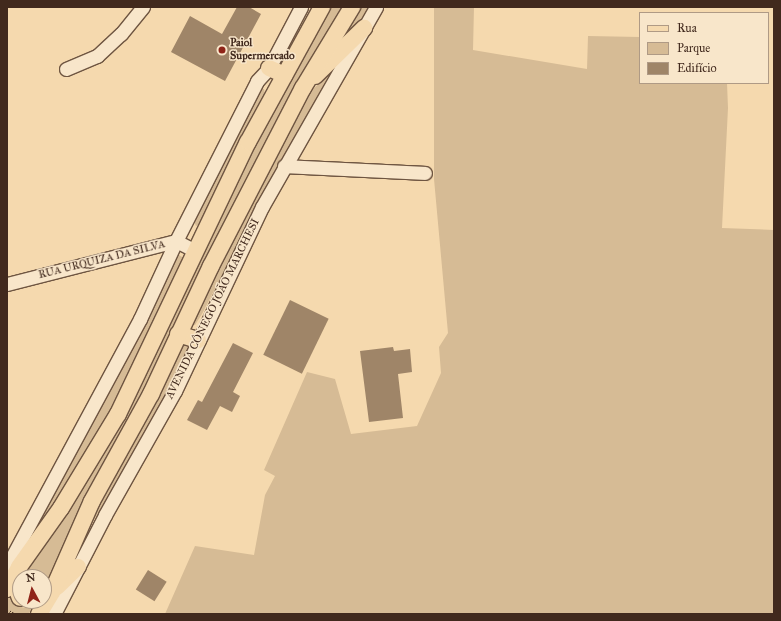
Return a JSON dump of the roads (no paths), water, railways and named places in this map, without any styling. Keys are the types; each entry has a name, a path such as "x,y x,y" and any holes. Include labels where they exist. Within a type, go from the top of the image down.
{"main road":[{"path":"9,578 19,567 61,508 118,414 248,142 322,7"},
{"name":"AVENIDA CÔNEGO JOÃO MARCHESI","path":"52,585 74,537 151,394 178,334 303,88 352,7"},
{"path":"303,88 364,28"},
{"path":"269,68 285,75"},
{"path":"178,334 198,340"},
{"path":"52,592 78,567"}],"street":[{"path":"66,69 97,56 121,34 143,7"},
{"path":"9,578 140,319 176,241 257,81 269,68 301,7"},
{"name":"AVENIDA CÔNEGO JOÃO MARCHESI","path":"54,614 78,567 175,391 198,340 284,166 376,7"},
{"path":"284,166 425,173"},
{"name":"RUA URQUIZA DA SILVA","path":"7,284 176,241 196,251"}],"place":[{"name":"Paiol Supermercado","path":"222,50"}]}
